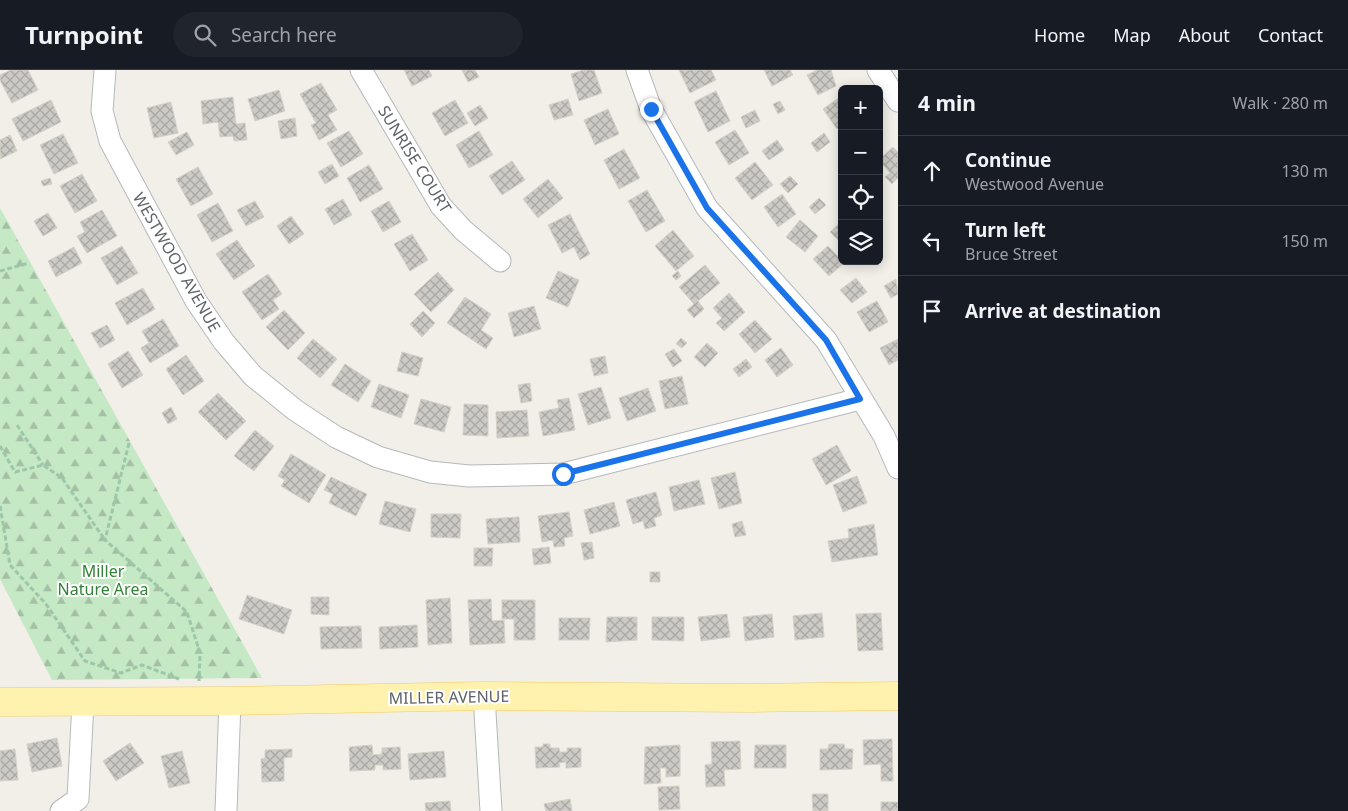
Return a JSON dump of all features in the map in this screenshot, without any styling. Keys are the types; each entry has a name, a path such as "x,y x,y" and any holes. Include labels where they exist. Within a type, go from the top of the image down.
{"main road":[{"name":"MILLER AVENUE","path":"0,702 230,701 484,696 752,698 898,696"}],"street":[{"name":"WESTWOOD AVENUE","path":"105,70 102,111 110,141 196,301 224,342 254,376 295,410 336,437 378,457 430,472 469,476 563,474 860,399"},
{"name":"SUNRISE COURT","path":"361,70 441,206 463,230 500,261"},
{"path":"637,70 651,109 707,208 826,340 884,436 898,468"},
{"path":"878,70 898,101"},
{"path":"484,696 491,811"},
{"path":"226,811 230,701"},
{"path":"61,811 78,800 83,702"}],"path":[{"path":"0,271 29,263"},
{"path":"17,425 43,465 62,478 105,540 187,612 200,654 199,686 191,683"},
{"path":"105,540 128,443"},
{"path":"0,446 15,472 43,465"},
{"path":"0,506 10,565 46,604 85,661 121,673 142,666 183,680"}],"green space":[{"name":"Miller Nature Area","path":"0,208 262,678 52,680 0,579"}],"building":[{"path":"11,70 28,70 38,90 12,103 0,80 0,75"},
{"path":"404,70 429,70 432,76 412,86"},
{"path":"462,70 475,70 479,77 468,82"},
{"path":"584,70 594,70 602,93 579,101 571,74"},
{"path":"679,70 711,70 716,80 690,93"},
{"path":"764,70 790,70 793,75 772,86"},
{"path":"817,70 831,70 836,86 818,95 807,75"},
{"path":"321,83 337,110 328,115 337,130 319,140 311,125 316,123 300,94"},
{"path":"279,90 285,111 255,121 248,99"},
{"path":"716,91 730,121 708,132 694,102"},
{"path":"233,97 236,124 245,123 247,140 234,141 233,136 220,137 218,122 203,124 201,101"},
{"path":"838,98 837,129 823,109"},
{"path":"568,99 573,115 554,120 549,105"},
{"path":"51,100 61,122 23,141 12,119"},
{"path":"455,100 468,123 445,136 432,113"},
{"path":"780,101 785,110 778,114 773,104"},
{"path":"171,102 178,133 154,138 147,108"},
{"path":"480,105 488,118 475,126 467,113"},
{"path":"608,109 619,134 595,145 584,120"},
{"path":"755,110 760,121 746,128 741,117"},
{"path":"295,118 297,136 281,139 278,121"},
{"path":"735,130 749,153 729,165 715,142"},
{"path":"349,131 363,154 341,167 327,143"},
{"path":"479,131 493,155 469,168 456,145"},
{"path":"187,132 194,145 176,155 168,142"},
{"path":"824,133 830,142 817,152 811,143"},
{"path":"63,134 78,163 54,174 40,145"},
{"path":"10,135 17,151 0,159 0,140"},
{"path":"777,140 784,150 769,160 762,151"},
{"path":"893,147 898,152 898,178 892,184 885,177 890,173 883,165 883,156"},
{"path":"624,149 640,178 619,189 604,160"},
{"path":"512,161 525,180 502,195 489,176"},
{"path":"755,162 773,185 752,200 735,178"},
{"path":"332,164 339,176 325,184 318,172"},
{"path":"369,165 383,189 360,202 347,178"},
{"path":"198,167 213,194 191,206 176,179"},
{"path":"82,174 97,201 75,213 60,186"},
{"path":"790,176 798,184 788,193 780,184"},
{"path":"50,178 52,184 43,186 41,181"},
{"path":"548,179 563,198 538,218 523,199"},
{"path":"647,190 665,221 646,232 628,201"},
{"path":"782,194 796,214 778,227 764,207"},
{"path":"819,198 826,205 815,214 809,207"},
{"path":"343,199 352,215 334,225 325,209"},
{"path":"255,201 264,217 246,226 237,210"},
{"path":"389,201 401,222 383,232 371,211"},
{"path":"218,203 233,231 212,242 197,215"},
{"path":"102,210 117,236 87,253 77,236 85,232 80,222"},
{"path":"48,213 57,228 43,236 34,221"},
{"path":"570,214 590,254 580,260 574,247 562,253 548,225"},
{"path":"291,216 304,234 289,244 277,226"},
{"path":"800,220 818,236 805,252 786,237"},
{"path":"838,225 838,240 830,232"},
{"path":"673,230 694,256 676,271 655,246"},
{"path":"412,234 428,260 410,271 394,244"},
{"path":"237,240 255,266 234,280 216,254"},
{"path":"122,246 138,273 117,285 101,258"},
{"path":"828,246 838,257 838,265 842,265 829,276 813,259"},
{"path":"74,247 82,263 56,277 48,261"},
{"path":"705,265 720,283 698,301 704,309 694,318 687,310 694,304 679,287"},
{"path":"558,271 579,280 568,307 546,298"},
{"path":"678,271 681,276 676,280 672,276"},
{"path":"438,272 454,290 431,312 414,294"},
{"path":"268,274 282,294 273,300 279,309 262,320 242,292"},
{"path":"856,278 867,292 852,303 840,290"},
{"path":"896,279 898,294 891,298 884,286"},
{"path":"143,288 155,309 127,325 115,303"},
{"path":"729,293 745,312 724,331 716,323 722,318 713,308"},
{"path":"465,297 491,314 481,330 493,338 486,349 447,323"},
{"path":"877,301 888,322 869,332 857,312"},
{"path":"534,306 541,329 514,337 508,313"},
{"path":"284,310 305,333 288,350 266,327"},
{"path":"423,311 435,323 422,337 410,324"},
{"path":"163,319 179,346 150,363 141,348 149,343 142,331"},
{"path":"755,320 772,339 755,353 739,334"},
{"path":"107,325 115,340 100,348 91,333"},
{"path":"681,338 687,343 682,348 676,344"},
{"path":"313,339 337,359 320,378 297,358"},
{"path":"898,339 898,360 889,365 880,348"},
{"path":"707,343 718,353 705,367 694,357"},
{"path":"781,348 793,365 777,377 765,360"},
{"path":"674,349 682,361 673,367 665,354"},
{"path":"128,351 143,375 122,388 108,364"},
{"path":"402,352 423,358 418,376 397,371"},
{"path":"186,355 204,381 183,395 166,369"},
{"path":"605,356 608,373 594,376 590,359"},
{"path":"746,359 752,367 739,377 733,369"},
{"path":"345,364 371,381 358,402 331,385"},
{"path":"682,376 688,404 665,409 659,381"},
{"path":"530,383 532,401 521,403 518,385"},
{"path":"379,384 409,395 401,418 371,407"},
{"path":"601,387 611,418 588,425 578,394"},
{"path":"648,388 656,411 627,421 619,398"},
{"path":"218,393 246,421 226,440 198,412"},
{"path":"569,398 575,430 543,436 539,412 559,408 557,400"},
{"path":"421,399 451,407 444,432 414,424"},
{"path":"464,404 488,405 488,436 463,435"},
{"path":"171,407 177,419 168,424 162,413"},
{"path":"527,410 529,436 497,438 496,412"},
{"path":"255,430 274,446 254,471 234,456"},
{"path":"837,445 851,471 826,485 812,459"},
{"path":"291,454 326,475 309,503 281,486 285,480 278,476"},
{"path":"735,472 742,503 719,509 711,478"},
{"path":"857,476 867,503 843,512 833,485"},
{"path":"331,477 367,494 356,516 329,503 333,494 324,490"},
{"path":"699,480 705,504 674,511 669,487"},
{"path":"656,492 662,515 654,518 656,526 645,529 643,521 633,524 626,500"},
{"path":"385,501 416,509 410,532 379,524"},
{"path":"614,502 620,526 590,534 584,510"},
{"path":"569,512 573,536 564,538 565,546 554,547 553,540 542,542 538,516"},
{"path":"431,514 461,514 460,538 431,537"},
{"path":"519,517 520,542 488,544 486,519"},
{"path":"742,521 746,535 735,537 732,524"},
{"path":"874,524 878,555 832,562 828,541 849,538 848,529"},
{"path":"592,542 594,558 584,560 581,543"},
{"path":"549,547 551,563 534,565 532,549"},
{"path":"474,548 493,548 492,566 474,566"},
{"path":"650,572 660,572 660,582 650,582"},
{"path":"247,595 292,610 284,634 239,619"},
{"path":"311,597 329,597 329,615 311,614"},
{"path":"450,598 452,643 428,645 426,600"},
{"path":"491,599 492,621 504,620 505,643 470,645 468,600"},
{"path":"502,600 535,600 535,640 514,640 514,619 502,619"},
{"path":"822,613 824,637 795,640 793,616"},
{"path":"881,613 883,650 858,651 856,614"},
{"path":"727,614 730,637 701,641 698,617"},
{"path":"772,614 774,637 745,641 743,617"},
{"path":"607,617 637,617 637,640 606,642"},
{"path":"652,617 684,617 684,641 652,640"},
{"path":"559,618 590,618 589,640 559,640"},
{"path":"417,625 418,647 380,649 379,627"},
{"path":"361,626 362,648 321,649 320,627"},
{"path":"57,738 62,766 32,772 27,744"},
{"path":"892,739 893,781 881,781 881,764 864,765 863,740"},
{"path":"740,741 741,769 724,770 725,786 706,787 705,765 712,764 711,742"},
{"path":"130,743 144,763 116,781 103,761"},
{"path":"543,744 550,744 550,748 559,748 560,752 567,752 567,748 581,748 581,767 566,768 566,762 559,763 560,767 536,768 535,747 543,747"},
{"path":"829,744 844,744 845,749 853,749 852,769 820,770 820,749 828,749"},
{"path":"372,745 373,755 382,754 382,748 400,747 401,769 383,770 383,765 375,765 375,770 350,771 349,747"},
{"path":"680,745 680,776 666,777 666,768 660,768 661,783 644,784 645,747"},
{"path":"755,745 786,745 786,768 754,768"},
{"path":"15,749 18,780 0,781 0,751"},
{"path":"292,749 292,757 284,758 284,781 262,782 261,759 265,758 265,750"},
{"path":"182,751 190,783 169,788 161,756"},
{"path":"444,751 446,777 410,780 408,754"},
{"path":"679,786 680,809 659,810 658,787"},
{"path":"812,794 828,794 828,811 813,811"},
{"path":"570,799 572,811 546,811 544,804"},
{"path":"450,801 451,811 426,811 425,803"},
{"path":"881,802 898,802 898,811 881,811"}],"route":[{"path":"563,474 860,399 826,340 747,255 707,208 651,109"}]}
